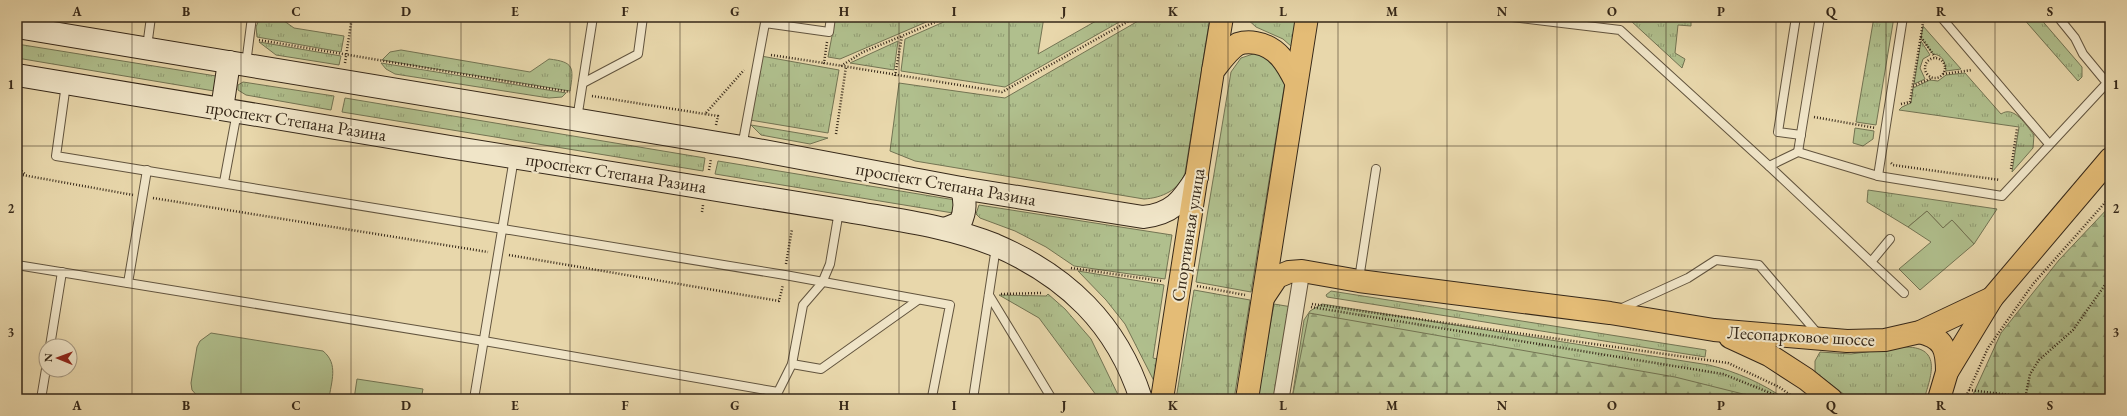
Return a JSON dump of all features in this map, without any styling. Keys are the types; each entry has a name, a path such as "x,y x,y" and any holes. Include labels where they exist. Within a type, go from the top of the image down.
{"main road":[{"name":"Спортивная улица","path":"1162,399 1222,17"},
{"path":"1246,399 1275,228 1307,17"},
{"name":"проспект Степана Разина","path":"17,27 742,147 961,188 1142,217 1158,215 1174,207 1184,198 1197,177"},
{"name":"Спортивная улица","path":"1213,71 1228,52 1238,45 1245,42 1254,43 1267,46 1277,53 1287,66 1296,82"},
{"path":"229,110 238,63"},
{"name":"проспект Степана Разина","path":"17,75 514,158 706,187 945,228 996,246 1059,280 1080,298 1101,322 1119,350 1134,378 1141,399"},
{"name":"Лесопарковое шоссе","path":"1939,399 1947,372 1992,298 2110,159"},
{"path":"945,228 960,223 965,213 965,196 961,188"},
{"path":"1275,228 1282,254 1302,271"},
{"path":"1263,298 1277,277 1289,272 1302,271 1359,280 1610,313 1714,330"},
{"name":"Лесопарковое шоссе","path":"1714,330 1823,340 1884,340 1920,332 1992,298"},
{"name":"Лесопарковое шоссе","path":"1714,330 1769,355 1806,379 1831,399"},
{"path":"1920,332 1938,339 1944,347 1947,357 1947,372"},
{"path":"1806,379 1802,370 1806,348 1812,343 1823,340"}],"street":[{"path":"1281,399 1302,271"}],"lane":[{"path":"147,48 151,17"},
{"path":"238,63 250,38 252,17"},
{"path":"577,120 593,17"},
{"path":"583,83 638,54 643,17"},
{"path":"742,147 765,23 828,32 831,17"},
{"path":"1512,17 1620,30 1769,166 1904,293"},
{"path":"1796,17 1778,132 1801,135"},
{"path":"1798,152 1820,17"},
{"path":"1878,176 1903,17"},
{"path":"1941,17 2049,144"},
{"path":"1769,166 1798,152 1878,176 2002,196 2107,83 2083,54 2075,38 2058,17"},
{"path":"66,83 56,156 224,182 785,275 822,283 950,305 932,397 930,399"},
{"path":"224,182 229,110"},
{"path":"474,399 514,158"},
{"path":"1359,280 1376,169"},
{"path":"128,283 147,170"},
{"path":"17,265 484,341 778,396 792,364 803,305 822,283 830,264 839,210"},
{"path":"1871,262 1890,239"},
{"path":"973,399 996,246"},
{"path":"1610,313 1688,278 1716,260 1759,265 1823,340"},
{"path":"51,338 62,272"},
{"path":"989,295 1052,399"},
{"path":"792,364 821,369 918,300"},
{"path":"41,399 44,378"}],"path":[{"path":"344,66 352,17"},
{"path":"554,17 577,21"},
{"path":"840,66 863,52 947,17"},
{"path":"828,32 824,63 895,76 1002,92 1136,17"},
{"path":"1898,107 1901,104 1910,102 1924,17"},
{"path":"895,76 902,36"},
{"path":"1913,86 1932,78 1938,78 1944,71 1943,62 1935,58 1921,37"},
{"path":"250,38 704,114"},
{"path":"1932,78 1926,73 1924,67 1928,60 1935,58"},
{"path":"836,134 846,67"},
{"path":"1811,117 1885,129"},
{"path":"2010,174 2018,129"},
{"path":"1888,160 1894,164 1998,181 2006,179"},
{"path":"17,167 26,175"},
{"path":"17,174 142,197 779,301"},
{"path":"1965,399 1988,348 2033,284 2110,197"},
{"path":"989,295 1047,293 1072,267 1263,298"},
{"path":"2025,398 2030,374 2039,360 2073,330 2110,278"},
{"path":"1296,303 1723,374 1773,394 1780,399"},
{"path":"1296,303 1728,363 1779,386 1796,399"},
{"path":"1968,390 2043,399"}],"green space":[{"path":"260,17 280,18 294,28 344,36 341,52 257,37 256,27"},
{"path":"840,17 938,17 840,59 828,57 835,20"},
{"path":"955,17 1044,17 1038,54 1103,17 1128,17 1005,87 901,71 905,39"},
{"path":"1145,17 1210,17 1185,173 1179,184 1169,192 1157,197 1144,199 915,161 890,151 899,83 1005,98"},
{"path":"1245,17 1296,17 1292,47 1283,39 1256,27"},
{"path":"1631,17 1688,17 1691,21 1691,26 1678,25 1675,53 1685,59 1682,68 1631,21"},
{"path":"1874,17 1894,17 1876,125 1856,122"},
{"path":"2022,17 2039,17 2082,67 2082,77 2078,81"},
{"path":"1923,26 1961,69 1946,71 1941,57 1933,54 1921,38"},
{"path":"898,41 894,70 850,63"},
{"path":"1921,41 1930,55 1923,59 1920,68 1925,79 1914,84"},
{"path":"259,42 341,56 339,65 276,55"},
{"path":"17,44 216,76 214,91 17,58"},
{"path":"401,50 530,72 549,59 557,60 568,64 572,71 570,91 382,60 390,52"},
{"path":"1256,53 1270,57 1285,82 1251,292 1196,282 1231,72 1241,58"},
{"path":"761,56 839,70 828,133 750,120"},
{"path":"381,63 566,93 562,97 549,98 395,74 386,69"},
{"path":"1965,73 2001,114 2011,112 2015,114 2034,135 2033,148 2012,172 2019,127 1899,110 1911,103 1913,88 1930,80 1938,81 1946,75"},
{"path":"243,82 334,96 331,110 246,95 238,90 238,85"},
{"path":"345,98 705,158 703,171 342,112"},
{"path":"751,125 828,138 810,144 761,135"},
{"path":"1855,128 1874,131 1873,139 1863,146 1853,143"},
{"path":"718,161 959,201 953,213 715,174"},
{"path":"1868,190 1997,209 1974,244 1952,220 1943,228 1927,211 1908,227 1867,202"},
{"path":"979,205 1172,235 1165,279 1074,266 1046,247 1015,231 980,218 976,214"},
{"path":"2110,206 2110,399 1971,399 2001,333 2059,260"},
{"path":"1927,211 1943,228 1952,220 1974,244 1920,290 1899,269 1931,242 1908,227"},
{"path":"1078,271 1164,285 1153,358 1157,359 1154,381 1125,324 1106,300"},
{"path":"1194,290 1250,300 1234,399 1176,399"},
{"path":"1331,291 1706,350 1705,357 1327,297 1326,295"},
{"path":"1048,294 1065,309 1091,339 1120,399 1099,399 1039,318 999,295 1046,296"},
{"path":"1274,304 1292,307 1276,399 1257,399"},
{"path":"1322,304 1709,365 1749,379 1785,399 1292,399 1304,320 1310,311"},
{"path":"1309,313 1675,377 1747,395 1752,399 1292,399"},
{"path":"211,333 323,351 331,362 333,374 329,399 200,399 192,390 191,383 197,347 200,341"},
{"path":"1903,347 1915,348 1924,351 1929,356 1931,363 1930,380 1924,399 1850,399 1815,372 1815,361 1820,352 1851,354"},
{"path":"357,379 423,389 421,399 354,399"}]}
